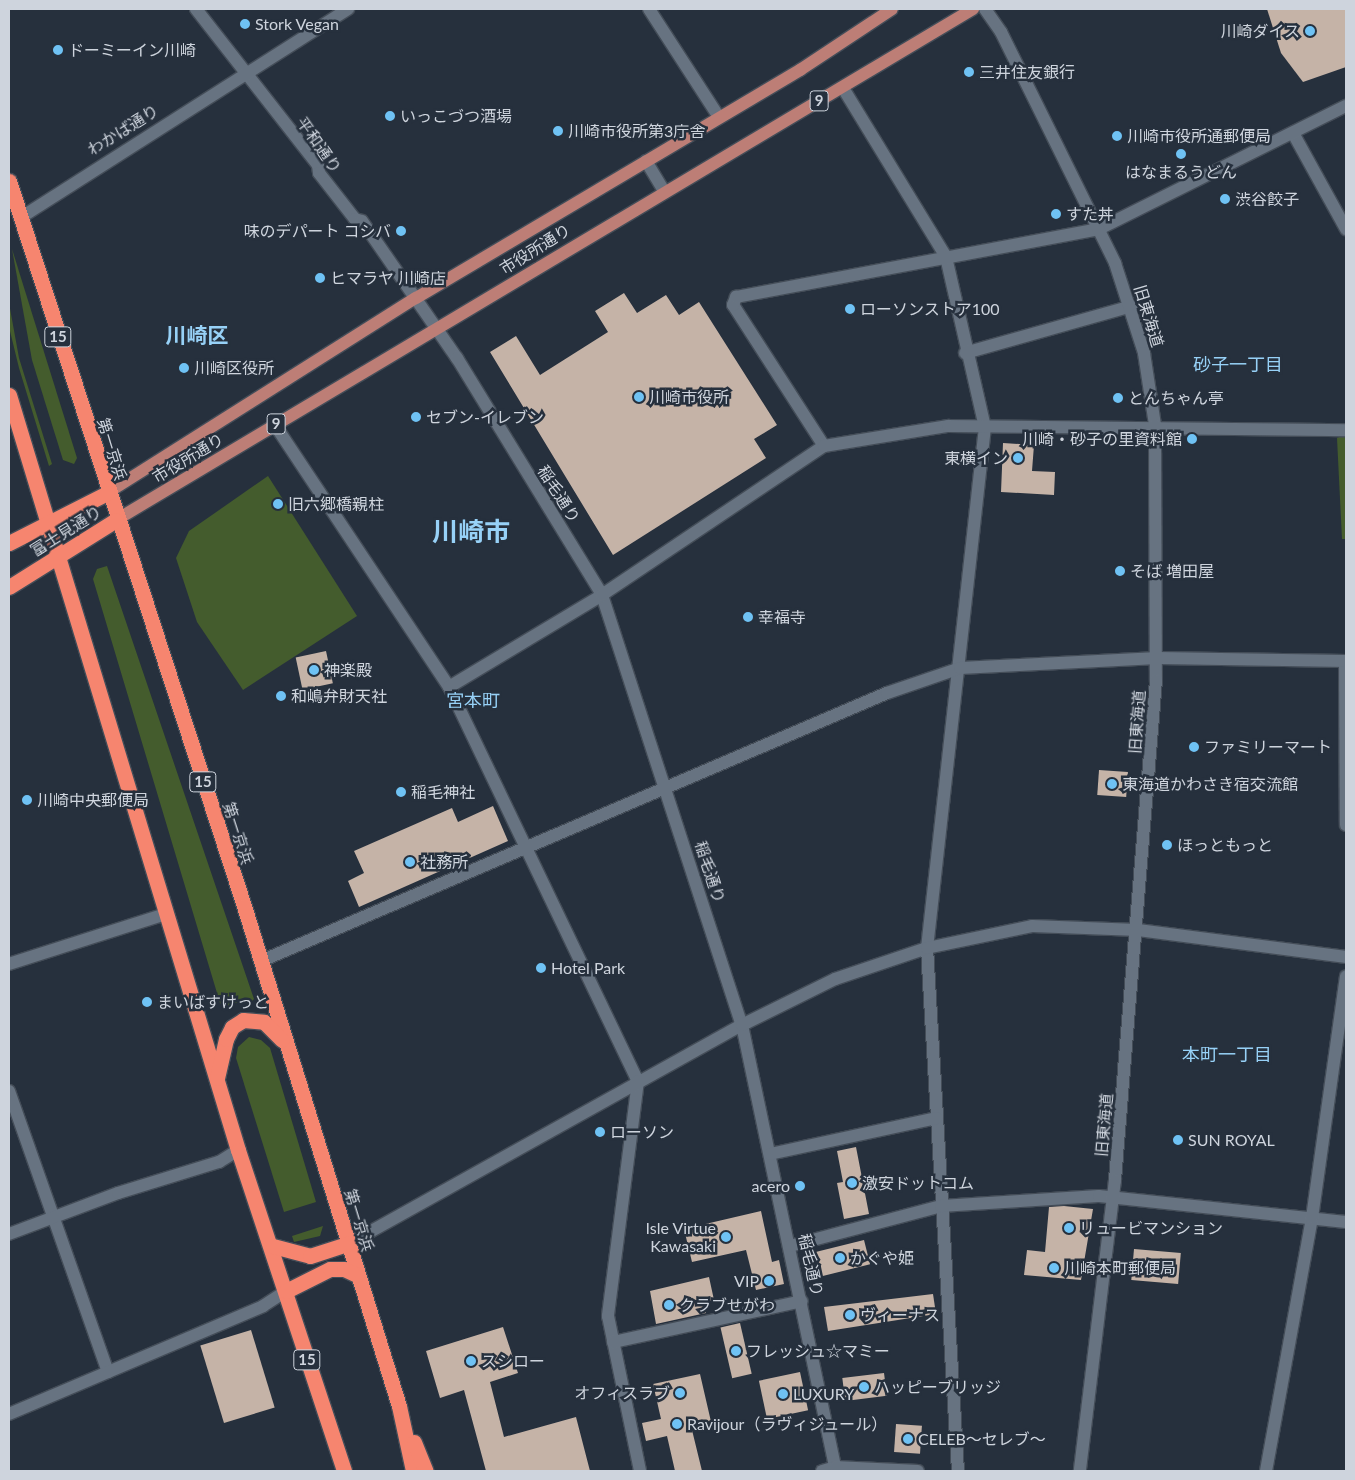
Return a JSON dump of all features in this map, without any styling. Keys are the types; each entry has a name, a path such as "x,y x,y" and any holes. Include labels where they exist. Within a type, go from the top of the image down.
{"highway":[{"name":"第一京浜","path":"9,181 107,493 261,961 399,1406 413,1471"},
{"name":"15","path":"9,394 45,522 238,1150 273,1246 328,1428 344,1471"},
{"name":"富士見通り","path":"9,544 45,522 107,493"},
{"name":"富士見通り","path":"9,586 116,520"},
{"path":"217,1080 226,1039 232,1027 242,1020 264,1022 286,1045"},
{"path":"273,1246 310,1256 348,1244"},
{"path":"286,1291 330,1269 344,1269 357,1275"},
{"path":"399,1406 426,1471"},
{"name":"15","path":"328,1428 338,1471"}],"main road":[{"name":"市役所通り","path":"107,493 416,298 800,70 892,9"},
{"name":"市役所通り","path":"116,520 664,191 843,88 973,9"}],"street":[{"name":"平和通り","path":"196,9 318,165 319,174 355,219 362,221 436,328"},
{"name":"わかば通り","path":"20,218 348,9"},
{"path":"649,9 719,117"},
{"name":"旧東海道","path":"985,9 1001,32 1099,229 1132,306 1144,353 1155,425 1158,658 1138,930 1113,1196 1080,1471"},
{"path":"843,88 946,257 965,353 985,427 960,668 926,948 958,1471"},
{"path":"824,446 733,305 736,297 1099,229 1346,106"},
{"path":"1293,133 1346,229"},
{"path":"646,161 664,191"},
{"path":"965,353 1132,306"},
{"name":"稲毛通り","path":"436,328 602,595 742,1025 802,1301 836,1469"},
{"path":"275,425 449,687 524,848 638,1081 608,1316 640,1471"},
{"path":"449,687 602,595 824,446 948,426 1155,425 1346,430"},
{"path":"261,961 524,848 666,790 887,693 960,668 1158,658 1345,661 1346,825"},
{"path":"9,964 166,914"},
{"path":"348,1244 638,1081 742,1025 836,979 926,948 1032,926 1138,930 1346,957"},
{"path":"1266,1471 1312,1218 1346,976"},
{"path":"9,1091 108,1372"},
{"path":"770,1154 936,1118"},
{"path":"9,1234 53,1216 219,1162 238,1150"},
{"path":"790,1246 941,1206 1113,1196 1346,1222"},
{"path":"11,1410 108,1372 262,1306 286,1291"},
{"path":"613,1342 802,1301"},
{"path":"822,1471 836,1469 918,1471"}],"green space":[{"path":"12,249 77,458 74,464 63,460 32,360"},
{"path":"9,303 19,358 52,464 49,466 19,368 9,327"},
{"path":"1346,434 1346,539 1342,539 1337,438"},
{"path":"268,476 357,616 243,690 197,622 176,558 189,531"},
{"path":"107,566 254,999 251,1002 240,1001 224,1008 220,1003 93,579 97,569"},
{"path":"249,1037 261,1040 270,1048 316,1202 284,1212 236,1058 238,1047"},
{"path":"323,1226 320,1236 294,1242 292,1236"}],"building":[{"name":"川崎ダイス","path":"1267,9 1346,9 1346,67 1303,82 1281,53"},
{"name":"川崎市役所","path":"624,293 637,313 666,295 679,315 699,302 777,425 754,439 766,458 613,555 490,352 516,336 540,375 608,332 595,311"},
{"name":"東横イン","path":"1003,443 1034,445 1032,471 1055,472 1054,495 1001,492"},
{"name":"神楽殿","path":"326,651 333,683 303,690 296,657"},
{"name":"東海道かわさき宿交流館","path":"1099,770 1128,772 1126,797 1097,795"},
{"name":"社務所","path":"493,806 508,841 359,907 348,881 364,873 354,851 452,808 458,822"},
{"name":"激安ドットコム","path":"856,1147 869,1214 844,1219 837,1183 843,1182 837,1151"},
{"path":"1064,1206 1093,1209 1081,1280 1024,1275 1027,1250 1045,1252 1049,1207"},
{"name":"Isle Virtue Kawasaki","path":"761,1211 772,1262 779,1260 784,1284 756,1290 746,1250 692,1262 684,1229"},
{"name":"かぐや姫","path":"864,1240 870,1264 816,1278 810,1254"},
{"path":"1134,1249 1181,1253 1178,1284 1131,1280"},
{"path":"709,1277 714,1300 704,1302 706,1313 656,1324 650,1291"},
{"path":"933,1294 936,1314 828,1331 824,1307"},
{"name":"フレッシュ☆マミー","path":"740,1323 752,1374 732,1378 721,1327"},
{"path":"503,1327 518,1373 490,1382 504,1437 576,1417 590,1471 486,1471 464,1390 440,1398 426,1351"},
{"path":"251,1330 275,1407 224,1423 200,1345"},
{"name":"LUXURY","path":"800,1372 808,1410 767,1419 759,1381"},
{"name":"ハッピーブリッジ","path":"884,1373 887,1396 845,1401 842,1378"},
{"path":"700,1374 712,1426 692,1430 702,1471 675,1471 667,1436 646,1441 642,1423 661,1419 653,1384"},
{"name":"CELEB～セレブ～","path":"896,1424 922,1426 920,1454 894,1452"}],"place":[{"name":"Stork Vegan","path":"245,24"},
{"name":"川崎ダイス","path":"1310,31"},
{"name":"ドーミーイン川崎","path":"58,50"},
{"name":"三井住友銀行","path":"969,72"},
{"name":"いっこづつ酒場","path":"390,116"},
{"name":"川崎市役所第3庁舎","path":"558,131"},
{"name":"川崎市役所通郵便局","path":"1117,136"},
{"name":"はなまるうどん","path":"1181,154"},
{"name":"渋谷餃子","path":"1225,199"},
{"name":"すた丼","path":"1056,214"},
{"name":"味のデパート コシバ","path":"401,231"},
{"name":"ヒマラヤ 川崎店","path":"320,278"},
{"name":"ローソンストア100","path":"850,309"},
{"name":"川崎区役所","path":"184,368"},
{"name":"川崎市役所","path":"639,397"},
{"name":"とんちゃん亭","path":"1118,398"},
{"name":"セブン-イレブン","path":"416,417"},
{"name":"川崎・砂子の里資料館","path":"1192,439"},
{"name":"東横イン","path":"1018,458"},
{"name":"旧六郷橋親柱","path":"278,504"},
{"name":"そば 増田屋","path":"1120,571"},
{"name":"幸福寺","path":"748,617"},
{"name":"神楽殿","path":"314,670"},
{"name":"和嶋弁財天社","path":"281,696"},
{"name":"ファミリーマート","path":"1194,747"},
{"name":"東海道かわさき宿交流館","path":"1112,784"},
{"name":"稲毛神社","path":"401,792"},
{"name":"川崎中央郵便局","path":"27,800"},
{"name":"ほっともっと","path":"1167,845"},
{"name":"社務所","path":"410,862"},
{"name":"Hotel Park","path":"541,968"},
{"name":"まいばすけっと","path":"147,1002"},
{"name":"ローソン","path":"600,1132"},
{"name":"SUN ROYAL","path":"1178,1140"},
{"name":"激安ドットコム","path":"852,1183"},
{"name":"acero","path":"800,1186"},
{"name":"リュービマンション","path":"1069,1228"},
{"name":"Isle Virtue Kawasaki","path":"726,1237"},
{"name":"かぐや姫","path":"840,1258"},
{"name":"川崎本町郵便局","path":"1054,1268"},
{"name":"VIP","path":"769,1281"},
{"name":"クラブせがわ","path":"669,1305"},
{"name":"ヴィーナス","path":"850,1315"},
{"name":"フレッシュ☆マミー","path":"736,1351"},
{"name":"スシロー","path":"471,1361"},
{"name":"ハッピーブリッジ","path":"864,1387"},
{"name":"オフィスラブ","path":"680,1393"},
{"name":"LUXURY","path":"783,1394"},
{"name":"Ravijour（ラヴィジュール）","path":"677,1424"},
{"name":"CELEB～セレブ～","path":"908,1439"}],"district":[{"name":"川崎区","path":"197,335"},
{"name":"砂子一丁目","path":"1238,364"},
{"name":"川崎市","path":"471,532"},
{"name":"宮本町","path":"473,700"},
{"name":"本町一丁目","path":"1227,1054"}]}
